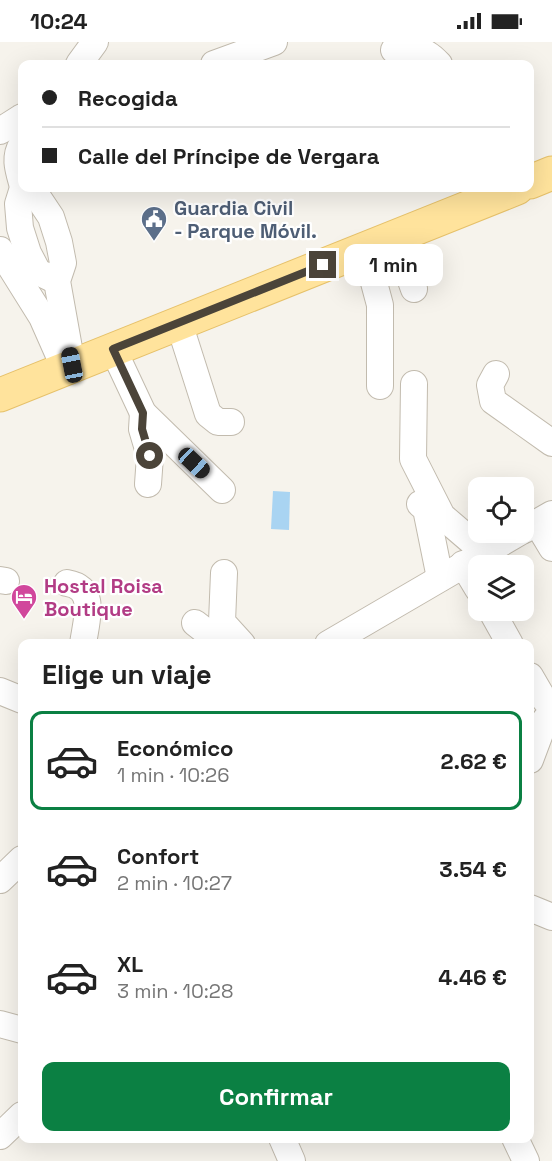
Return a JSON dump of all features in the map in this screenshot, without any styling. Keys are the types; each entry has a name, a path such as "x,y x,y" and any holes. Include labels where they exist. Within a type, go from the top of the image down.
{"main road":[{"path":"534,180 552,173"},
{"path":"0,395 395,236 468,197 492,192"}],"street":[{"path":"82,60 95,42"},
{"path":"225,60 274,42"},
{"path":"395,52 405,48 419,49 430,54 435,60"},
{"path":"0,131 18,120"},
{"path":"35,192 51,217 60,242 63,263 57,281 69,367"},
{"path":"395,236 414,289"},
{"path":"364,249 380,305 380,386"},
{"path":"0,250 42,317 69,367"},
{"path":"179,323 208,414 218,422 231,422"},
{"path":"113,349 143,413 222,490"},
{"path":"496,374 490,385 493,401 552,443"},
{"path":"414,384 413,459 442,516 472,555"},
{"path":"143,413 142,429 150,456 148,484"},
{"path":"420,504 426,508 440,578"},
{"path":"534,526 552,548"},
{"path":"479,555 501,543"},
{"path":"336,639 468,562"},
{"path":"224,573 222,622 237,639"},
{"path":"67,583 77,584 86,593 88,612 84,639"},
{"path":"497,621 507,639"},
{"path":"195,623 216,639"},
{"path":"534,683 552,710 545,720 534,749"},
{"path":"0,691 18,698"},
{"path":"0,880 18,863"},
{"path":"534,910 552,917"},
{"path":"0,1024 18,1029"},
{"path":"0,1136 18,1119"},
{"path":"284,1143 292,1161"},
{"path":"517,1143 526,1161"}],"water":[{"path":"273,491 290,492 289,530 271,529"}],"place":[{"name":"Guardia Civil - Parque Móvil.","path":"154,242"},
{"name":"Hostal Roisa Boutique","path":"24,620"}],"route":[{"path":"150,456 142,429 143,413 113,349 323,265"}]}
